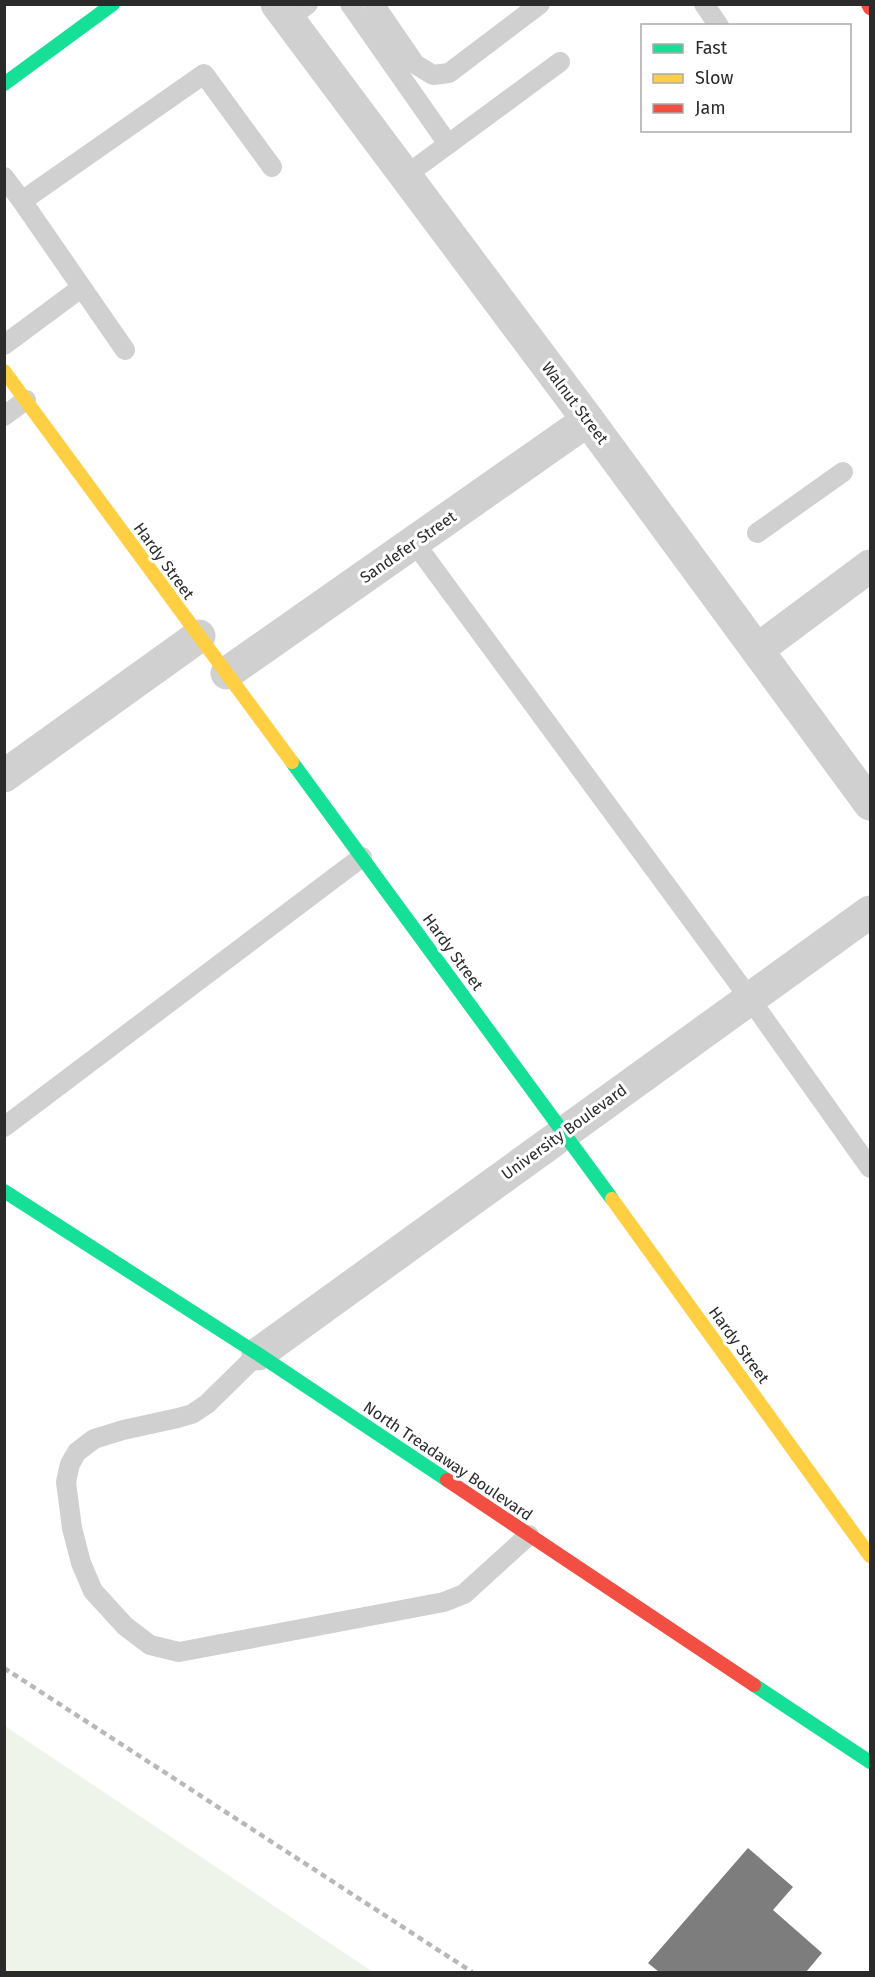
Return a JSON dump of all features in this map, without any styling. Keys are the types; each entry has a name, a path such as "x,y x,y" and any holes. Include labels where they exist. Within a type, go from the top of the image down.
{"street":[{"path":"4,84 113,4"},
{"name":"Walnut Street","path":"291,9 405,176 588,420 870,804"},
{"name":"Hardy Street","path":"4,371 564,1132 870,1556"},
{"name":"Sandefer Street","path":"227,672 588,420"},
{"path":"757,650 870,566"},
{"path":"4,776 199,636"},
{"name":"University Boulevard","path":"258,1354 870,912"},
{"name":"North Treadaway Boulevard","path":"4,1191 258,1354 870,1762"}],"lane":[{"path":"350,4 448,144"},
{"path":"374,4 415,64 433,75 449,73 540,4"},
{"path":"704,4 718,24"},
{"path":"405,176 560,62"},
{"path":"22,201 204,74 272,167"},
{"path":"4,177 125,350"},
{"path":"4,345 81,288"},
{"path":"4,416 26,400"},
{"path":"757,533 843,472"},
{"path":"414,542 750,999 870,1168"},
{"path":"4,1127 362,857"},
{"path":"258,1354 207,1404 192,1413 94,1439 77,1452 70,1464 66,1482 72,1528 81,1563 93,1591 124,1626 150,1645 179,1652 444,1602 464,1594 529,1535"}],"shaded area":[{"path":"5,1726 373,1972 5,1972"}],"building":[{"path":"748,1848 793,1887 773,1910 822,1953 806,1972 659,1972 648,1963"}],"railway":[{"path":"4,1668 472,1972"}],"traffic: fast":[{"path":"4,84 113,4"},
{"path":"292,762 612,1199"},
{"path":"4,1191 258,1354 447,1480"},
{"path":"754,1685 870,1762"}],"traffic: slow":[{"path":"4,371 292,762"},
{"path":"612,1199 870,1556"}],"traffic: jam":[{"path":"868,4 870,8"},
{"path":"447,1480 754,1685"}]}
